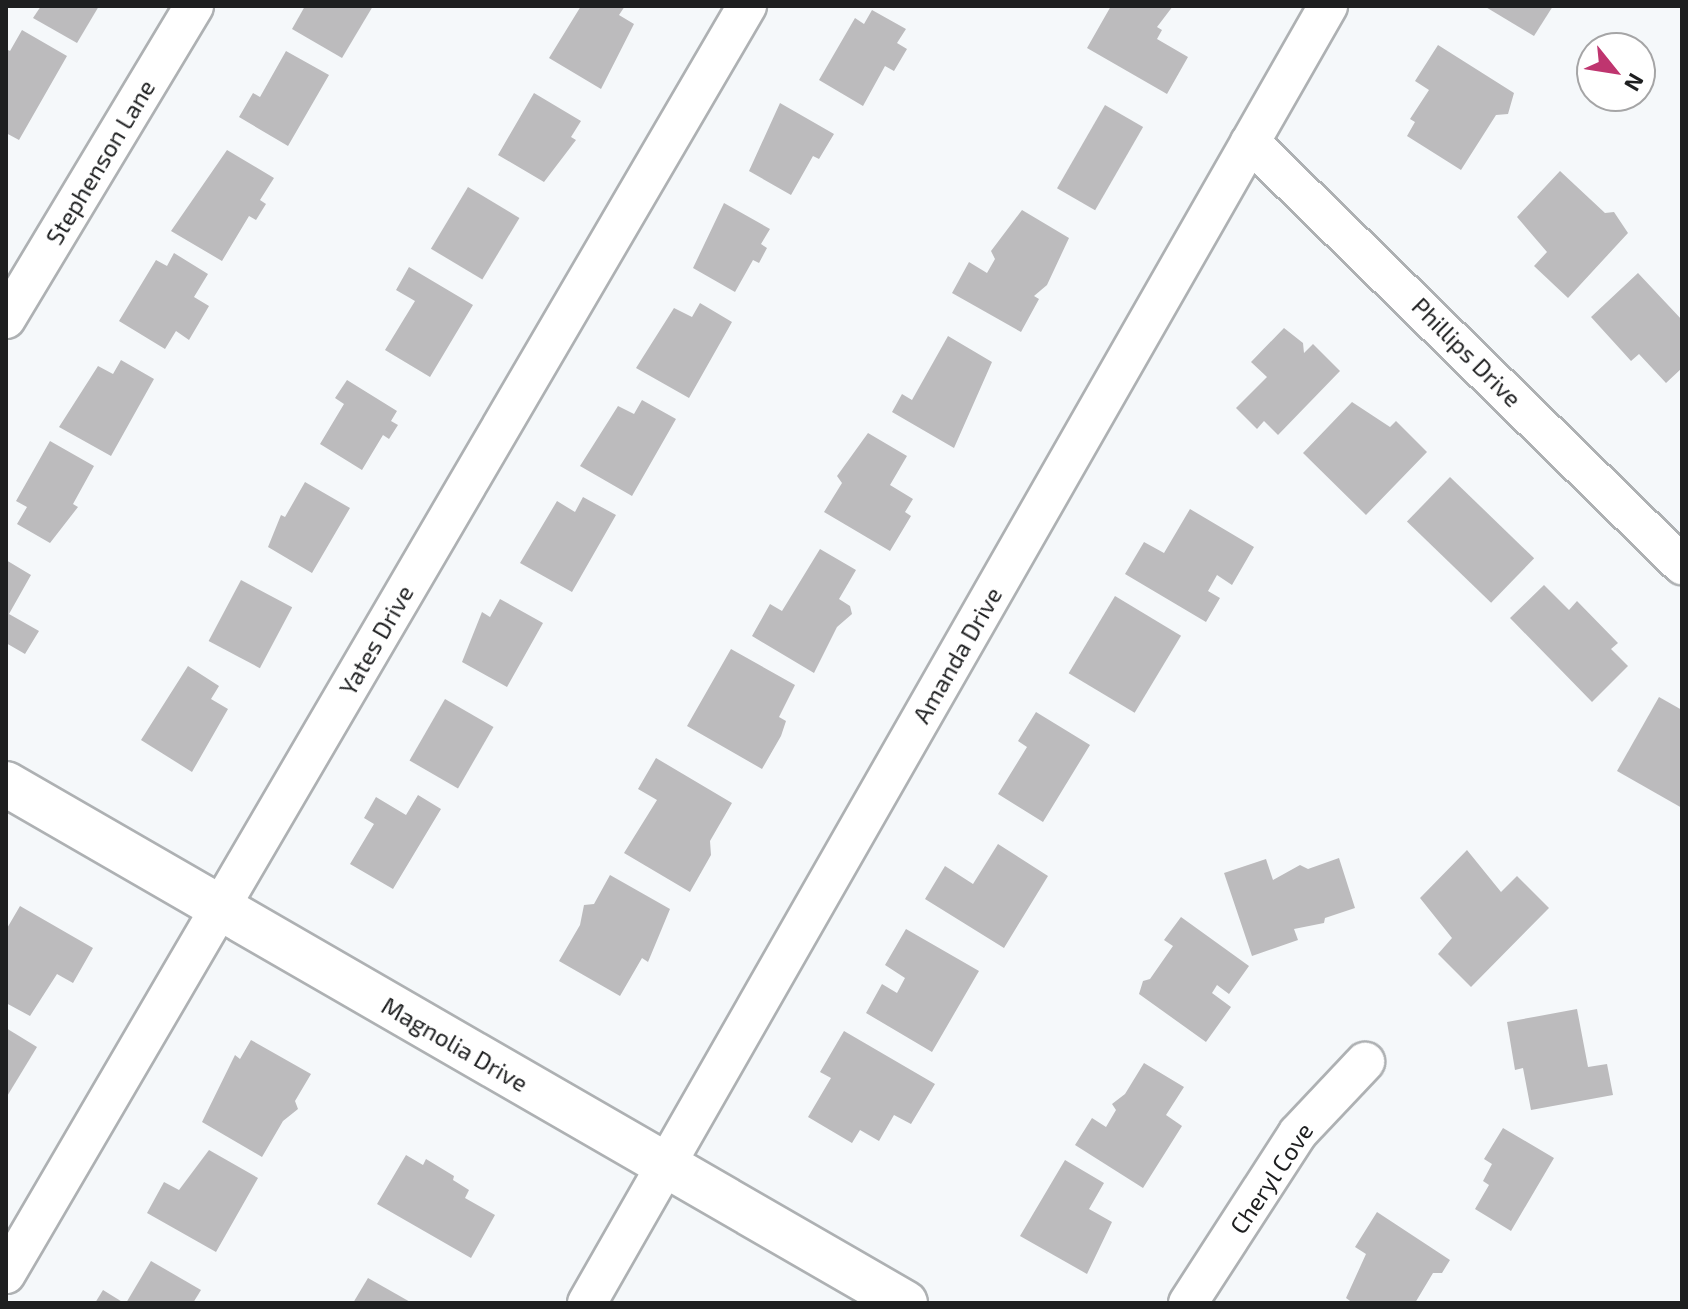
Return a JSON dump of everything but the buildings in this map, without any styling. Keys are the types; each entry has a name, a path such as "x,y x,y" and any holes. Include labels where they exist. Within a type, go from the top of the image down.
{"street":[{"name":"Stephenson Lane","path":"6,319 194,6"},
{"name":"Yates Drive","path":"6,1274 747,6"},
{"name":"Amanda Drive","path":"587,1303 1328,6"},
{"name":"Phillips Drive","path":"1250,142 1682,565"},
{"name":"Magnolia Drive","path":"6,784 905,1303"},
{"name":"Cheryl Cove","path":"1188,1303 1298,1133 1365,1062"}]}
